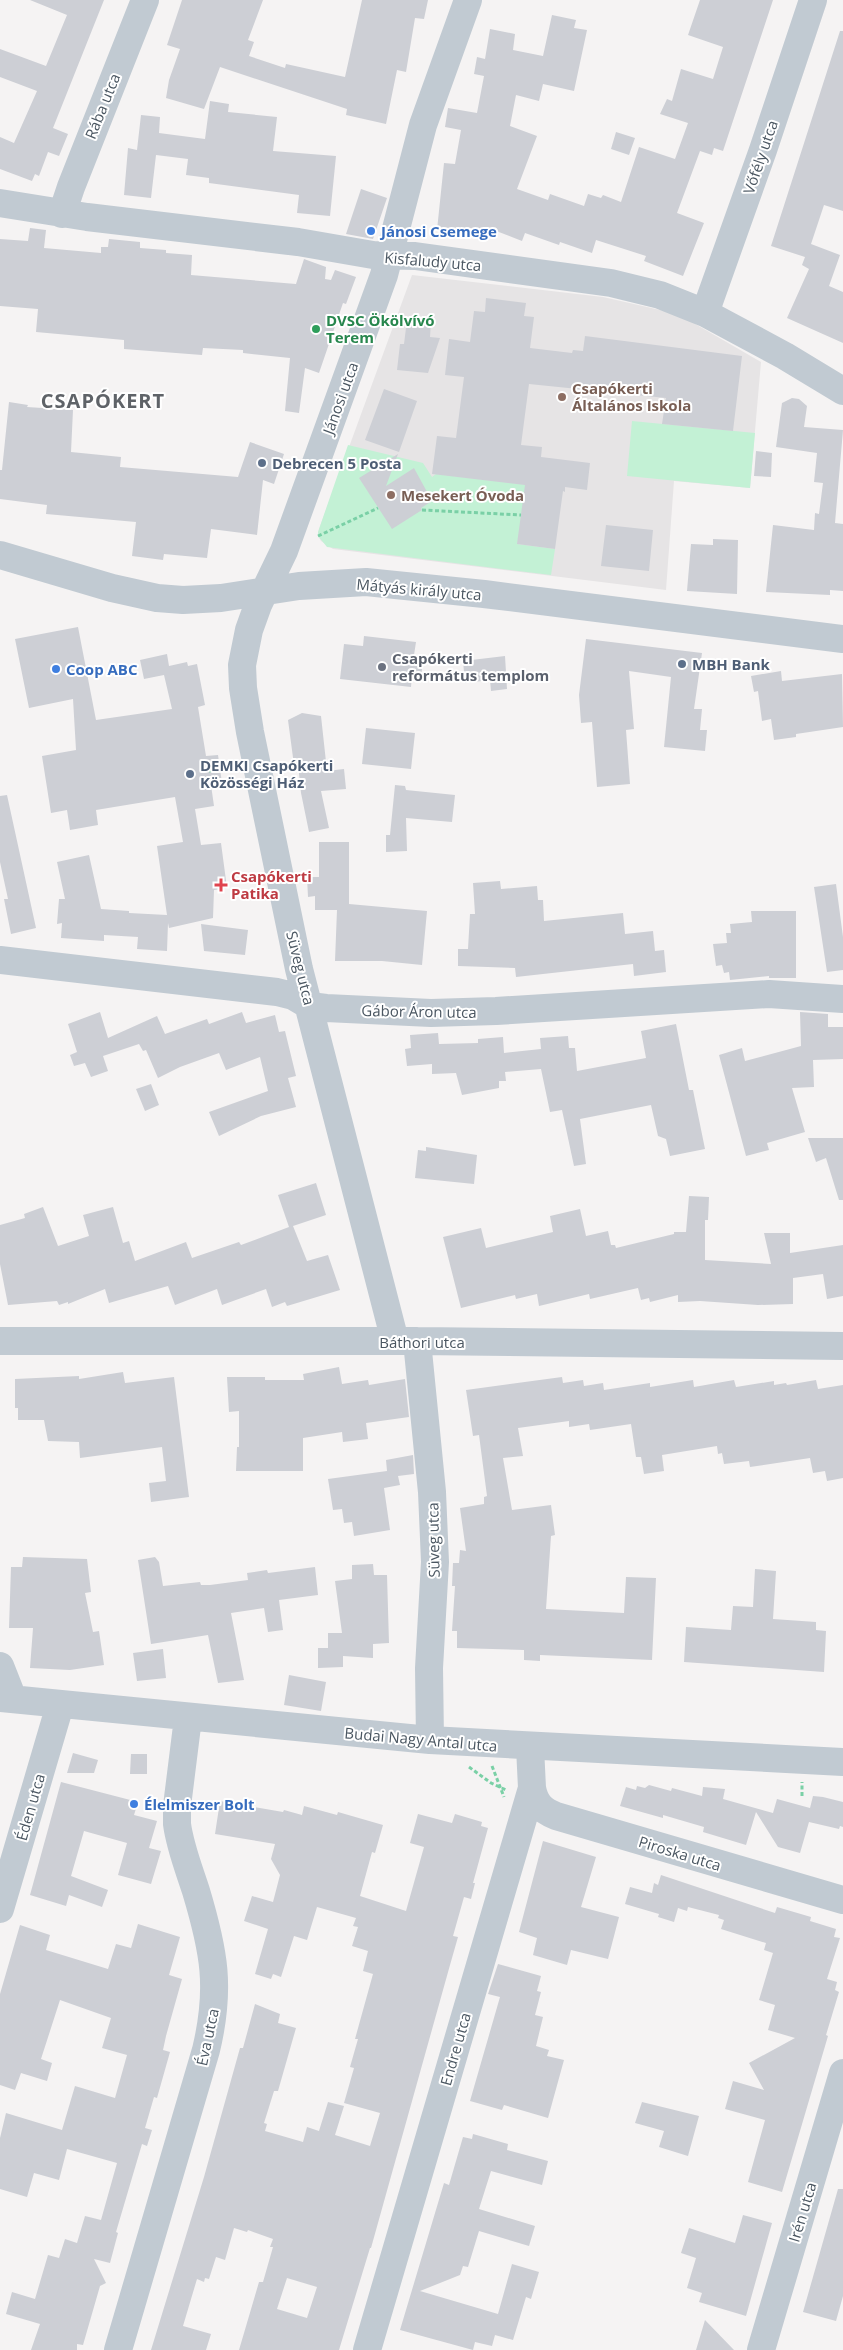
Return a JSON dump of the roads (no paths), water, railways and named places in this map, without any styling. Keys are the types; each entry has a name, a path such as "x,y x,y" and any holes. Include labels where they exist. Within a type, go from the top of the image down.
{"street":[{"name":"Rába utca","path":"62,214 77,169 145,0"},
{"name":"Jánosi utca","path":"265,592 284,551 390,256 421,132 468,0"},
{"name":"Vőfély utca","path":"705,313 763,150 813,0"},
{"name":"Kisfaludy utca","path":"0,203 62,214 262,237 390,256 415,256 611,283 660,295 705,313 785,356 843,392"},
{"name":"Mátyás király utca","path":"0,555 112,588 157,598 208,599 299,586 379,583 843,639"},
{"name":"Süveg utca","path":"265,592 245,642 242,665 243,688 299,969 406,1341 432,1492 434,1545 429,1668 430,1740"},
{"name":"Gábor Áron utca","path":"0,960 277,992 293,996 310,1006 329,1008 446,1013 769,994 843,999"},
{"name":"Báthori utca","path":"0,1341 406,1341 843,1346"},
{"path":"0,1666 6,1699"},
{"name":"Budai Nagy Antal utca","path":"6,1699 430,1740 530,1747 843,1762"},
{"name":"Éden utca","path":"0,1909 60,1705"},
{"name":"Éva utca","path":"118,2350 206,2050 215,2002 214,1962 209,1938 177,1824 177,1806 188,1718"},
{"name":"Endre utca","path":"367,2350 530,1792 530,1747"},
{"name":"Piroska utca","path":"530,1792 537,1804 556,1816 843,1900"},
{"name":"Irén utca","path":"761,2350 843,2073"}],"place":[{"name":"Jánosi Csemege","path":"371,231"},
{"name":"DVSC Ökölvívó Terem","path":"316,329"},
{"name":"Csapókerti Általános Iskola","path":"562,397"},
{"name":"Debrecen 5 Posta","path":"262,463"},
{"name":"Mesekert Óvoda","path":"391,495"},
{"name":"MBH Bank","path":"682,664"},
{"name":"Csapókerti református templom","path":"382,667"},
{"name":"Coop ABC","path":"56,669"},
{"name":"DEMKI Csapókerti Közösségi Ház","path":"190,774"},
{"name":"Csapókerti Patika","path":"221,885"},
{"name":"Élelmiszer Bolt","path":"134,1804"}],"district":[{"name":"CSAPÓKERT","path":"103,400"}]}
